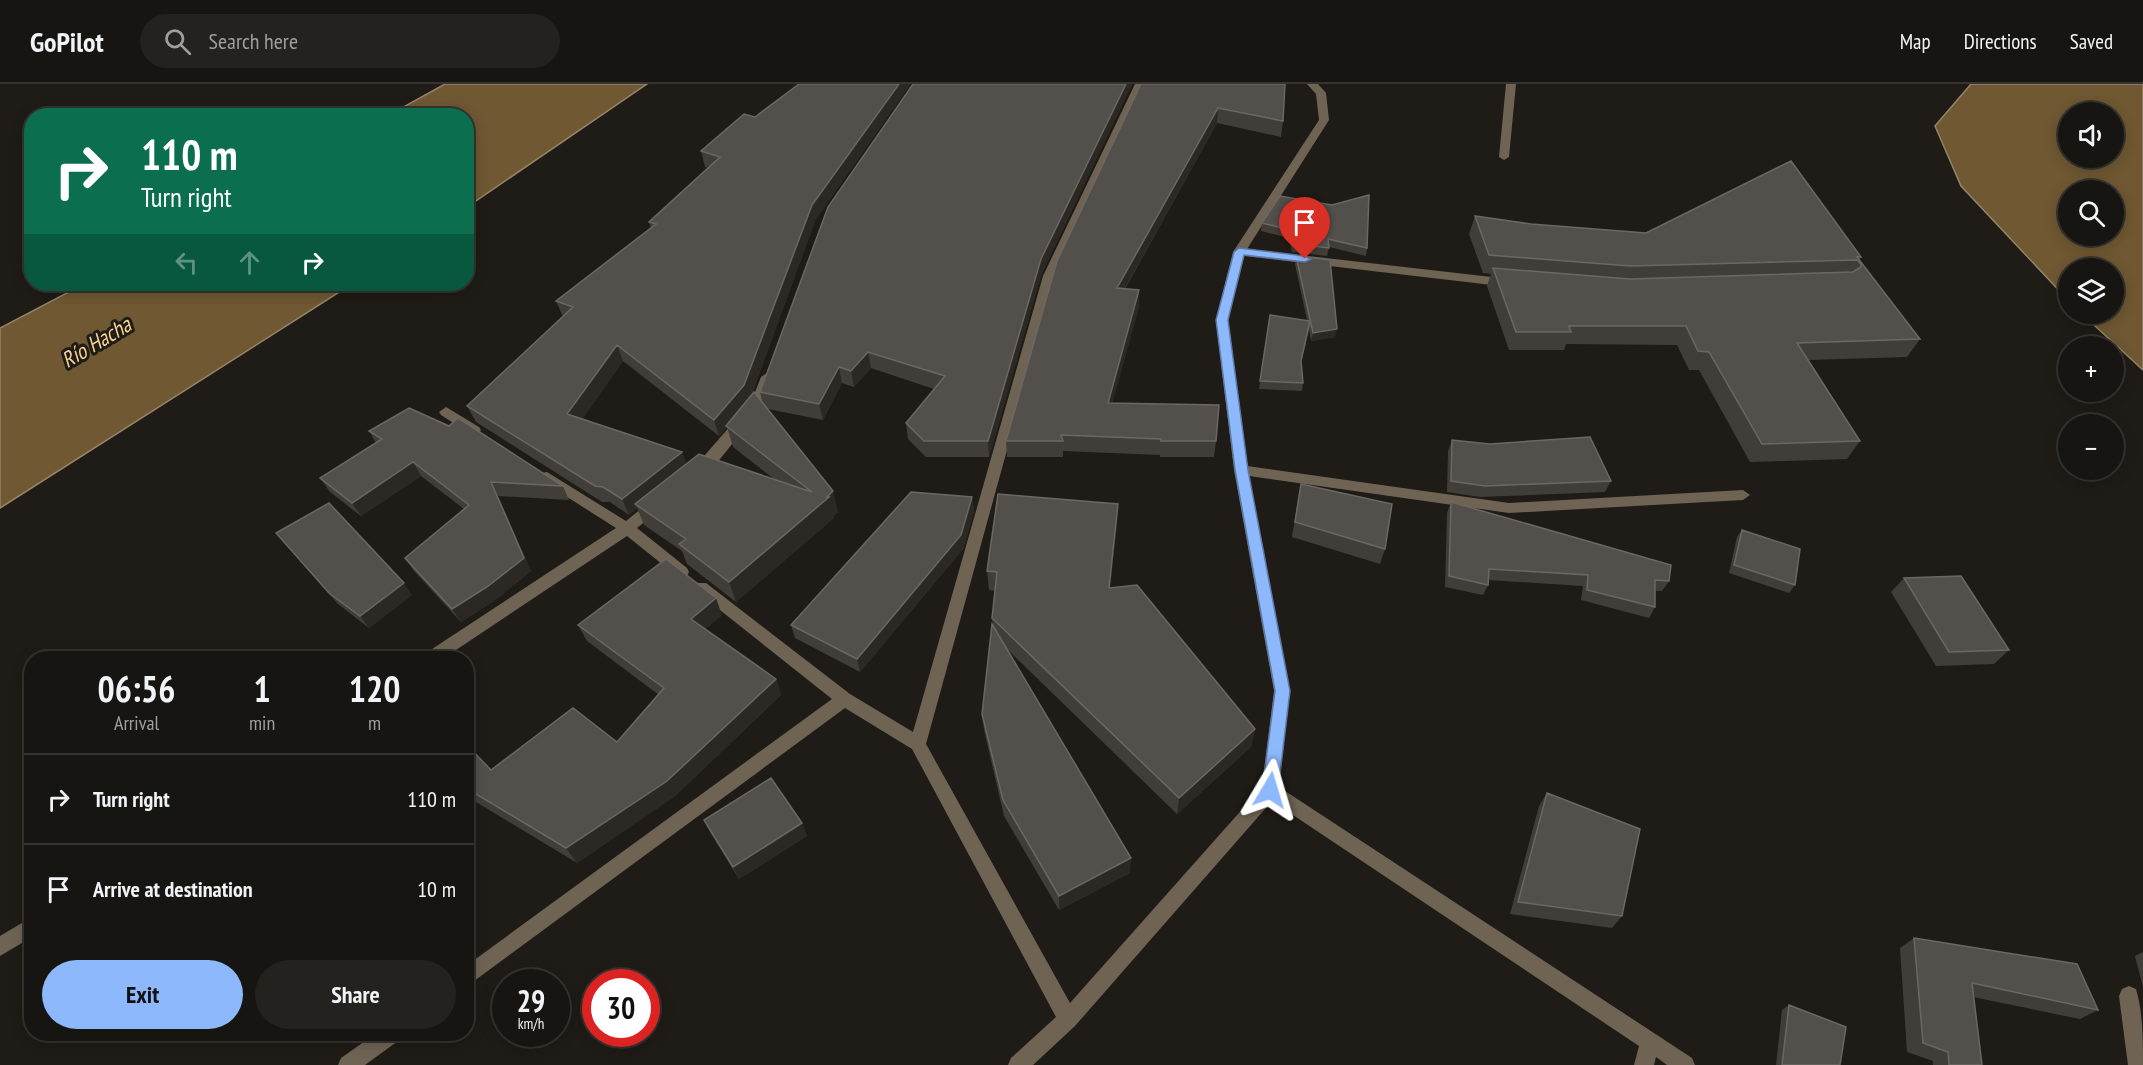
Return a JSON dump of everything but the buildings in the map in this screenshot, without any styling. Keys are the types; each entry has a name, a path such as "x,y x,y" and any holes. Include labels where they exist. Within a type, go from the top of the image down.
{"street":[{"path":"918,744 1049,276 1140,84"},
{"path":"1018,1065 1068,1019 1270,790 1282,691 1241,470 1222,320 1239,252 1324,120 1321,93 1312,84"},
{"path":"1504,157 1511,84"},
{"path":"1239,252 1527,284"},
{"path":"686,480 711,460 757,405 772,362"},
{"path":"446,412 486,438"},
{"path":"536,470 627,528 843,699 918,744 1068,1019"},
{"path":"1241,470 1509,508 1743,495"},
{"path":"442,651 627,528 669,494"},
{"path":"474,972 843,699"},
{"path":"1270,790 1650,1044 1685,1065"},
{"path":"0,947 24,931"},
{"path":"2129,996 2138,1065"},
{"path":"348,1065 381,1041"},
{"path":"1644,1065 1650,1044"}],"water":[{"path":"445,84 647,84 474,202 474,108 402,108"},
{"path":"1971,84 2143,84 2143,370 2124,353 2124,336 2106,336 2093,324 2124,324 2124,258 2058,258 2058,289 1961,186 1935,126"},
{"name":"Río Hacha","path":"71,291 341,291 0,508 0,328"}],"route":[{"path":"1270,790 1282,691 1241,470 1222,320 1239,252 1305,259"}]}
